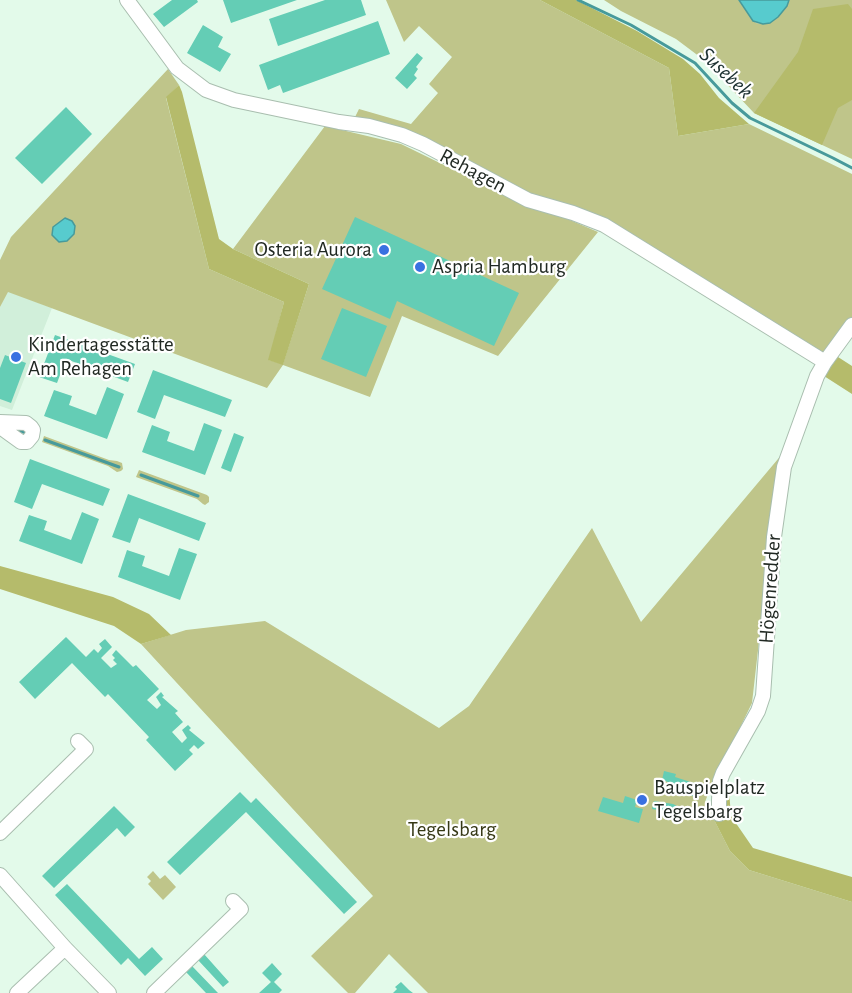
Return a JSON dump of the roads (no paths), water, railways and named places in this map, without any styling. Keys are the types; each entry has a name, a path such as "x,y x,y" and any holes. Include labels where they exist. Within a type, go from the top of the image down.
{"street":[{"name":"Rehagen","path":"127,0 177,68 206,90 234,100 369,126 402,135 423,144 528,200 604,225 825,362"},
{"name":"Högenredder","path":"719,814 720,781 758,711 763,696 774,537 784,467 813,384 825,362 852,325"},
{"path":"0,422 26,423 33,430 27,442 21,442 0,427"},
{"path":"0,833 86,749 78,741"},
{"path":"0,875 109,993"},
{"path":"0,888 50,941 65,948"},
{"path":"154,993 241,909 233,901"},
{"path":"17,993 65,948"}],"water":[{"path":"739,0 789,0 778,17 770,23 763,24 753,21"},
{"path":"65,218 72,221 75,226 74,234 67,241 59,242 52,235 53,227"}],"waterway":[{"name":"Susebek","path":"578,0 631,25 695,63 732,103 750,118 852,168"},
{"path":"16,429 26,433"},
{"path":"45,440 119,467"},
{"path":"141,475 198,496"}],"place":[{"name":"Osteria Aurora","path":"384,250"},
{"name":"Aspria Hamburg","path":"420,267"},
{"name":"Kindertagesstätte Am Rehagen","path":"16,357"},
{"name":"Bauspielplatz Tegelsbarg","path":"642,800"}],"park label":[{"name":"Tegelsbarg","path":"452,830"}]}
